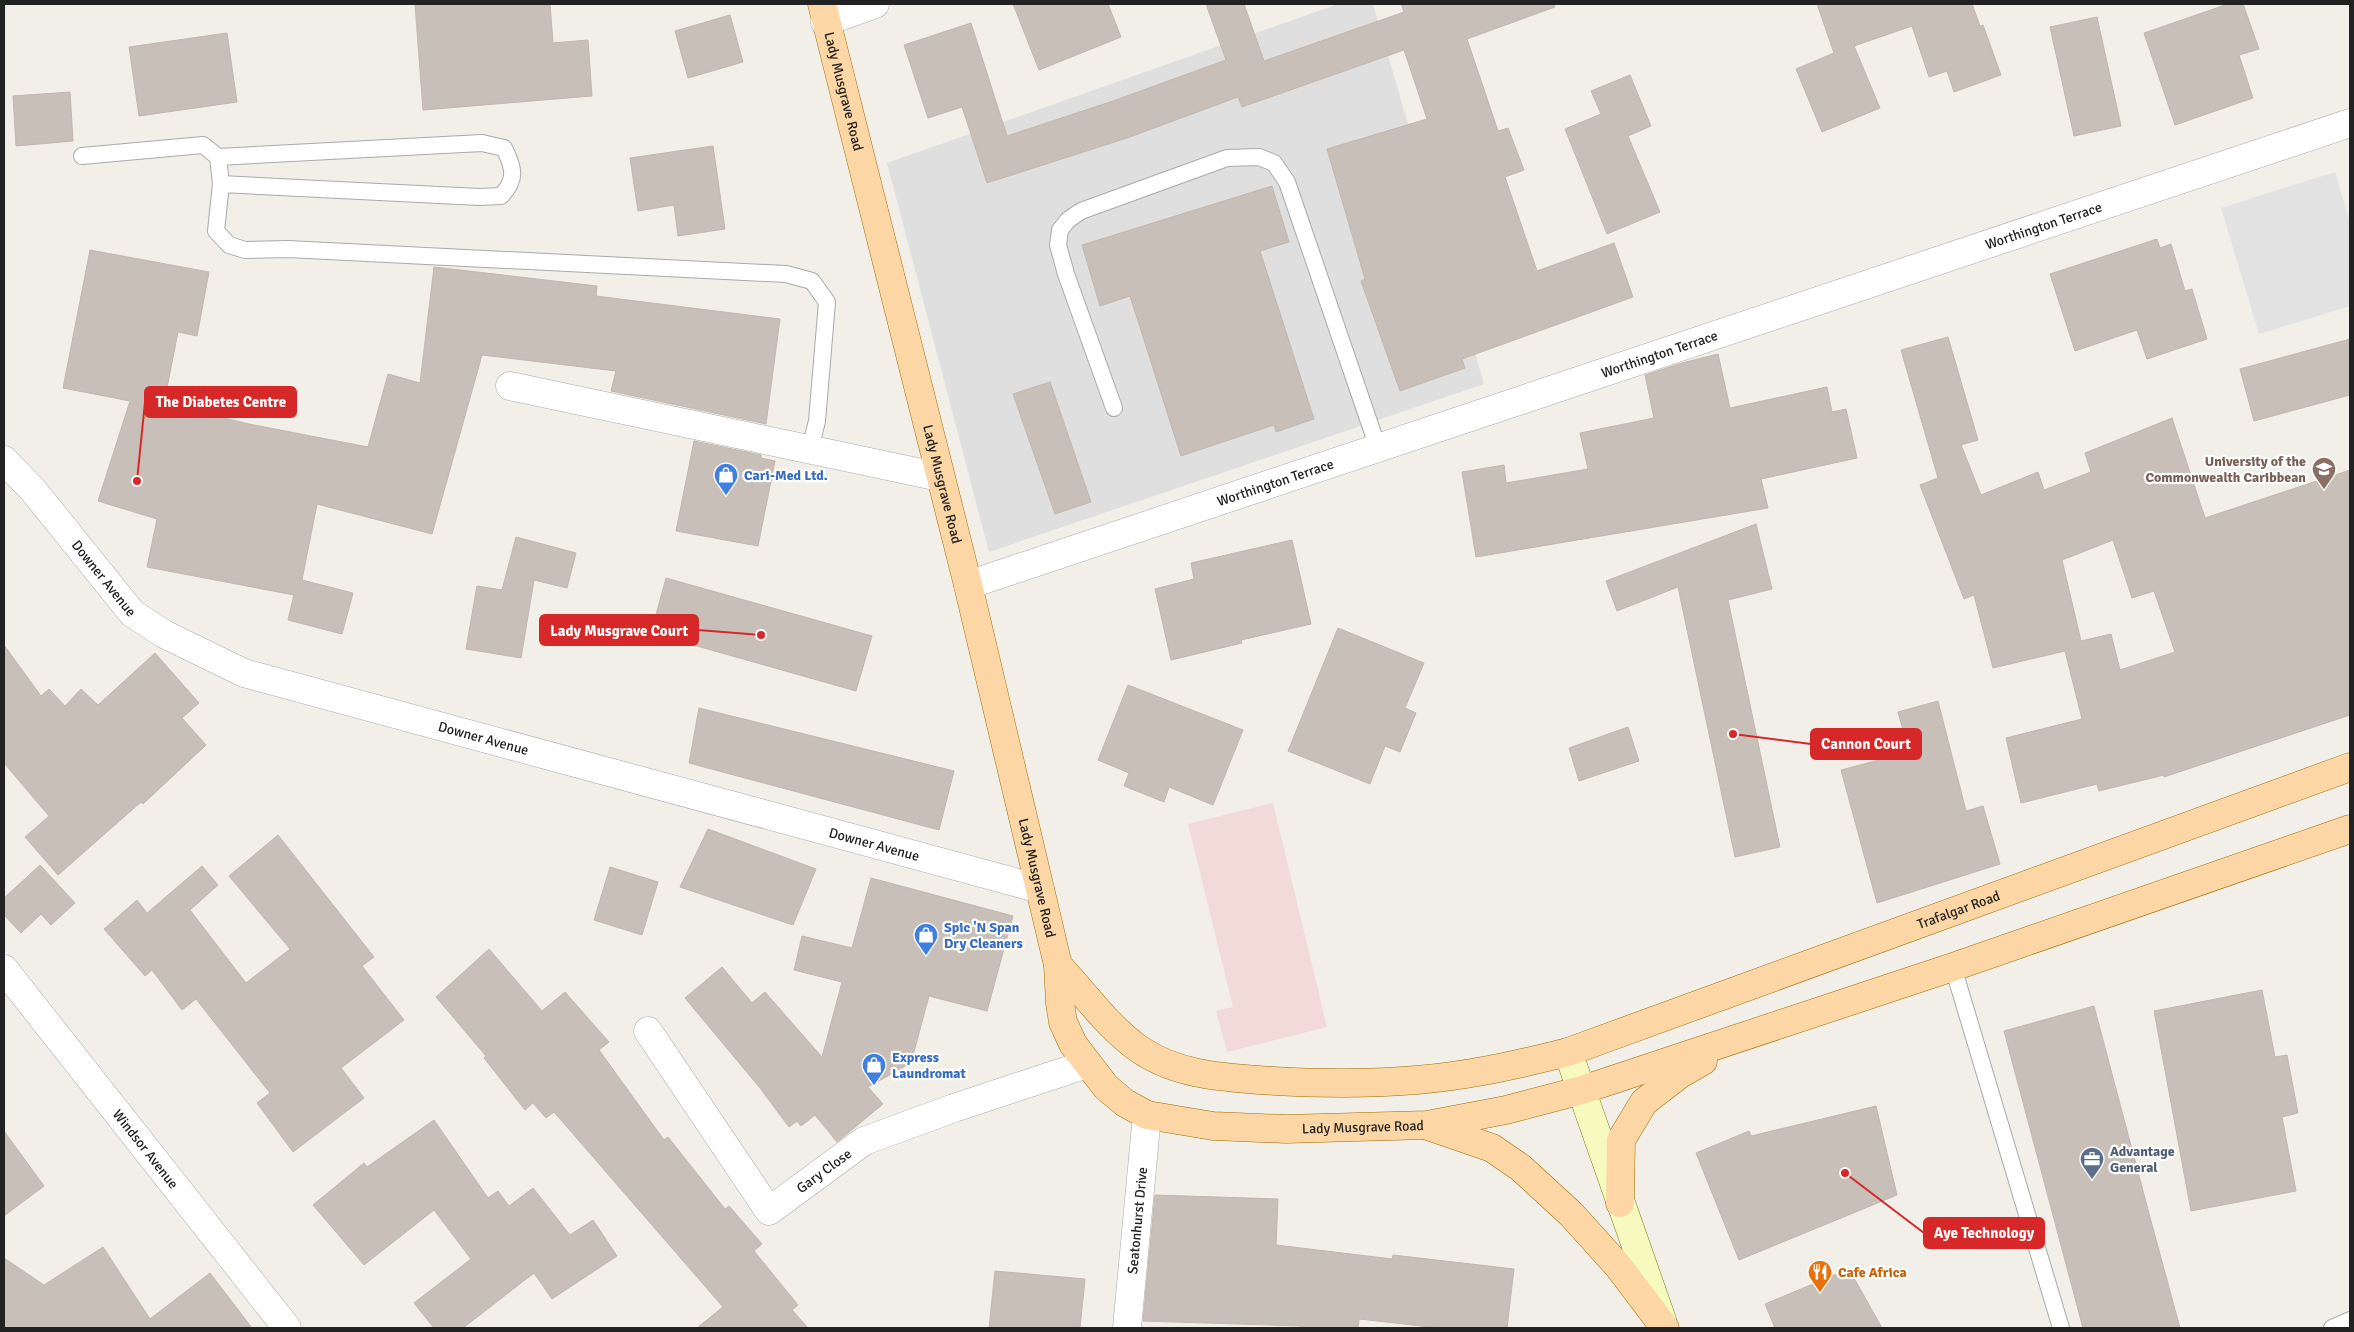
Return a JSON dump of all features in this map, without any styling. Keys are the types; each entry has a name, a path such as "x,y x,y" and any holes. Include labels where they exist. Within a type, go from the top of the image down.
{"main road":[{"name":"Lady Musgrave Road","path":"823,13 968,585 1058,965 1060,1003 1064,1022 1073,1044 1087,1064 1106,1087 1125,1103 1147,1115 1213,1126 1286,1129 1427,1125 1506,1110 1582,1090"},
{"name":"Trafalgar Road","path":"1568,1052 2350,767"},
{"path":"1582,1090 1953,967 2350,829"},
{"name":"Lady Musgrave Road","path":"1058,965 1113,1027 1140,1050 1170,1066 1195,1073 1292,1082 1369,1083 1481,1072 1568,1052"},
{"path":"1620,1203 1621,1140 1644,1102 1679,1075 1760,1031"},
{"path":"1568,1052 1665,1328"},
{"path":"1427,1125 1492,1148 1521,1168 1571,1214 1618,1266 1665,1328"}],"street":[{"path":"823,13 875,4"},
{"name":"Worthington Terrace","path":"968,585 2350,123"},
{"path":"510,386 940,476"},
{"name":"Downer Avenue","path":"4,460 33,490 132,613 164,634 244,673 1040,889"},
{"name":"Windsor Avenue","path":"4,969 287,1328"},
{"name":"Gary Close","path":"648,1031 769,1211 864,1141 954,1108 1087,1064"},
{"name":"Seatonhurst Drive","path":"1127,1328 1147,1115"}],"lane":[{"path":"82,156 203,145 218,157 482,143 504,148 513,166 511,186 501,196 479,197 221,184"},
{"path":"218,157 221,184 216,231 229,245 245,250 288,249 786,274 812,281 826,302 817,421 810,450"},
{"path":"1114,408 1066,274 1058,245 1060,230 1068,220 1080,212 1163,180 1227,158 1259,157 1274,163 1287,182 1378,448"},
{"path":"1953,967 2061,1328"},
{"path":"2332,1328 2350,1320"}],"shaded area":[{"path":"1338,4 1373,4 1484,384 989,552 887,163"},
{"path":"2335,172 2350,222 2350,306 2259,334 2221,208"},
{"path":"1273,803 1327,1027 1227,1052 1216,1011 1233,1007 1188,824"}],"building":[{"path":"415,4 550,4 553,43 588,40 592,96 423,110"},
{"path":"1013,4 1108,4 1121,37 1039,70"},
{"path":"1206,4 1244,4 1264,61 1404,12 1401,4 1554,4 1555,7 1467,39 1498,131 1508,128 1524,170 1505,177 1537,271 1614,243 1633,297 1462,359 1465,368 1400,391 1361,281 1365,279 1327,149 1427,119 1404,50 1242,107 1238,97 1127,138 987,183 962,107 928,118 904,45 971,23 1007,136 1113,101 1226,60"},
{"path":"1817,4 1972,4 1980,26 1983,25 2001,75 1954,92 1947,71 1929,77 1912,26 1854,46 1880,108 1822,132 1796,69 1834,53"},
{"path":"2228,4 2243,4 2259,49 2239,55 2253,98 2175,125 2144,33"},
{"path":"730,15 743,62 688,78 675,31"},
{"path":"2097,17 2121,126 2074,136 2050,27"},
{"path":"227,33 237,102 139,116 129,47"},
{"path":"1630,75 1651,126 1628,136 1660,212 1607,234 1565,129 1601,114 1591,91"},
{"path":"70,92 73,141 16,146 13,96"},
{"path":"713,146 725,229 678,236 674,205 638,211 630,158"},
{"path":"1272,186 1289,242 1260,251 1314,419 1276,432 1274,425 1181,456 1130,296 1100,306 1082,245"},
{"path":"2157,239 2160,248 2171,244 2185,291 2192,289 2207,339 2147,359 2137,330 2075,351 2050,274"},
{"path":"90,250 209,272 197,336 178,332 164,403 249,424 368,447 388,374 420,383 434,267 597,286 596,296 780,319 766,424 611,391 616,371 482,355 432,534 317,504 302,580 353,593 342,634 288,620 294,595 147,567 157,519 98,501 130,401 63,388"},
{"path":"1948,337 1978,440 1961,445 1981,495 2038,472 2044,490 2091,472 2085,453 2172,418 2205,518 2350,470 2350,715 2164,777 2164,775 2099,791 2097,784 2021,803 2006,738 2082,719 2065,651 1993,668 1974,595 1964,599 1920,485 1938,478 1901,350","holes":["2113,540 2132,598 2154,591 2175,652 2120,670 2111,634 2081,641 2062,560"]},
{"path":"2350,339 2350,395 2254,421 2240,369"},
{"path":"1718,354 1730,408 1827,387 1832,412 1846,409 1857,458 1761,479 1768,508 1476,557 1462,472 1504,465 1506,483 1588,469 1580,433 1654,418 1645,375"},
{"path":"1050,382 1091,502 1055,514 1013,394"},
{"name":"Cari-Med Ltd.","path":"694,441 761,455 761,458 775,461 758,546 676,531"},
{"path":"1756,524 1772,589 1728,600 1780,847 1735,857 1678,587 1617,611 1606,581"},
{"path":"516,537 576,553 567,588 534,580 521,658 466,649 477,586 502,590"},
{"path":"1292,540 1311,624 1241,640 1242,643 1171,660 1155,589 1194,579 1191,563"},
{"path":"666,578 872,636 856,691 651,633"},
{"path":"1338,628 1424,663 1405,708 1416,713 1400,752 1385,746 1370,784 1288,751"},
{"path":"4,645 41,696 49,689 65,706 81,689 98,705 155,653 199,703 182,718 206,745 143,804 141,802 58,875 25,837 49,816 4,763"},
{"path":"1128,685 1243,730 1213,805 1169,787 1164,802 1124,786 1129,773 1098,760"},
{"path":"1938,701 1966,811 1983,806 2000,864 1877,903 1841,770 1909,752 1898,712"},
{"path":"699,708 954,771 939,830 689,763"},
{"path":"1628,727 1639,761 1579,781 1569,748"},
{"path":"708,829 816,869 793,925 680,887"},
{"path":"278,835 374,957 362,966 404,1020 341,1068 364,1098 293,1152 257,1103 270,1093 196,999 182,1010 152,970 145,976 104,929 137,900 147,913 202,866 218,885 190,910 246,983 290,949 229,876"},
{"path":"40,865 75,903 51,925 41,914 21,933 4,915 4,898"},
{"path":"610,867 658,882 642,935 594,920"},
{"path":"871,878 1013,916 987,1011 929,996 911,1063 868,1087 883,1104 837,1142 815,1115 801,1126 797,1121 789,1127 760,1088 685,998 722,967 752,1003 765,992 822,1057 842,982 794,970 802,936 852,948"},
{"path":"489,949 542,1011 565,992 609,1042 599,1050 664,1140 668,1137 725,1209 729,1206 762,1244 754,1251 798,1305 792,1310 808,1328 697,1328 723,1307 554,1112 546,1118 533,1103 525,1110 484,1058 486,1056 436,997"},
{"path":"2262,990 2275,1057 2287,1055 2298,1113 2282,1117 2296,1191 2191,1211 2154,1011"},
{"name":"Advantage General","path":"2094,1006 2180,1328 2083,1328 2004,1031"},
{"path":"1876,1106 1897,1195 1739,1260 1696,1153 1749,1131 1751,1136"},
{"path":"434,1120 488,1198 498,1191 509,1206 533,1188 570,1235 593,1220 617,1256 552,1299 534,1273 463,1328 434,1328 414,1303 471,1259 434,1210 364,1265 313,1205 364,1163 367,1167"},
{"path":"4,1131 44,1186 4,1216"},
{"path":"1155,1195 1278,1199 1276,1245 1392,1259 1393,1255 1514,1269 1507,1328 1439,1328 1359,1319 1358,1328 1300,1328 1300,1326 1143,1321"},
{"path":"103,1247 150,1319 210,1273 252,1328 4,1328 4,1258 44,1285"},
{"path":"1849,1269 1882,1328 1775,1328 1765,1304"},
{"path":"995,1271 1085,1279 1080,1328 989,1328"}],"place":[{"name":"The Diabetes Centre","path":"137,481"},
{"name":"University of the Commonwealth Caribbean","path":"2324,490"},
{"name":"Cari-Med Ltd.","path":"726,496"},
{"name":"Lady Musgrave Court","path":"761,635"},
{"name":"Cannon Court","path":"1733,734"},
{"name":"Spic 'N Span Dry Cleaners","path":"926,956"},
{"name":"Express Laundromat","path":"874,1086"},
{"name":"Aye Technology","path":"1845,1173"},
{"name":"Advantage General","path":"2092,1180"},
{"name":"Cafe Africa","path":"1820,1293"}]}
